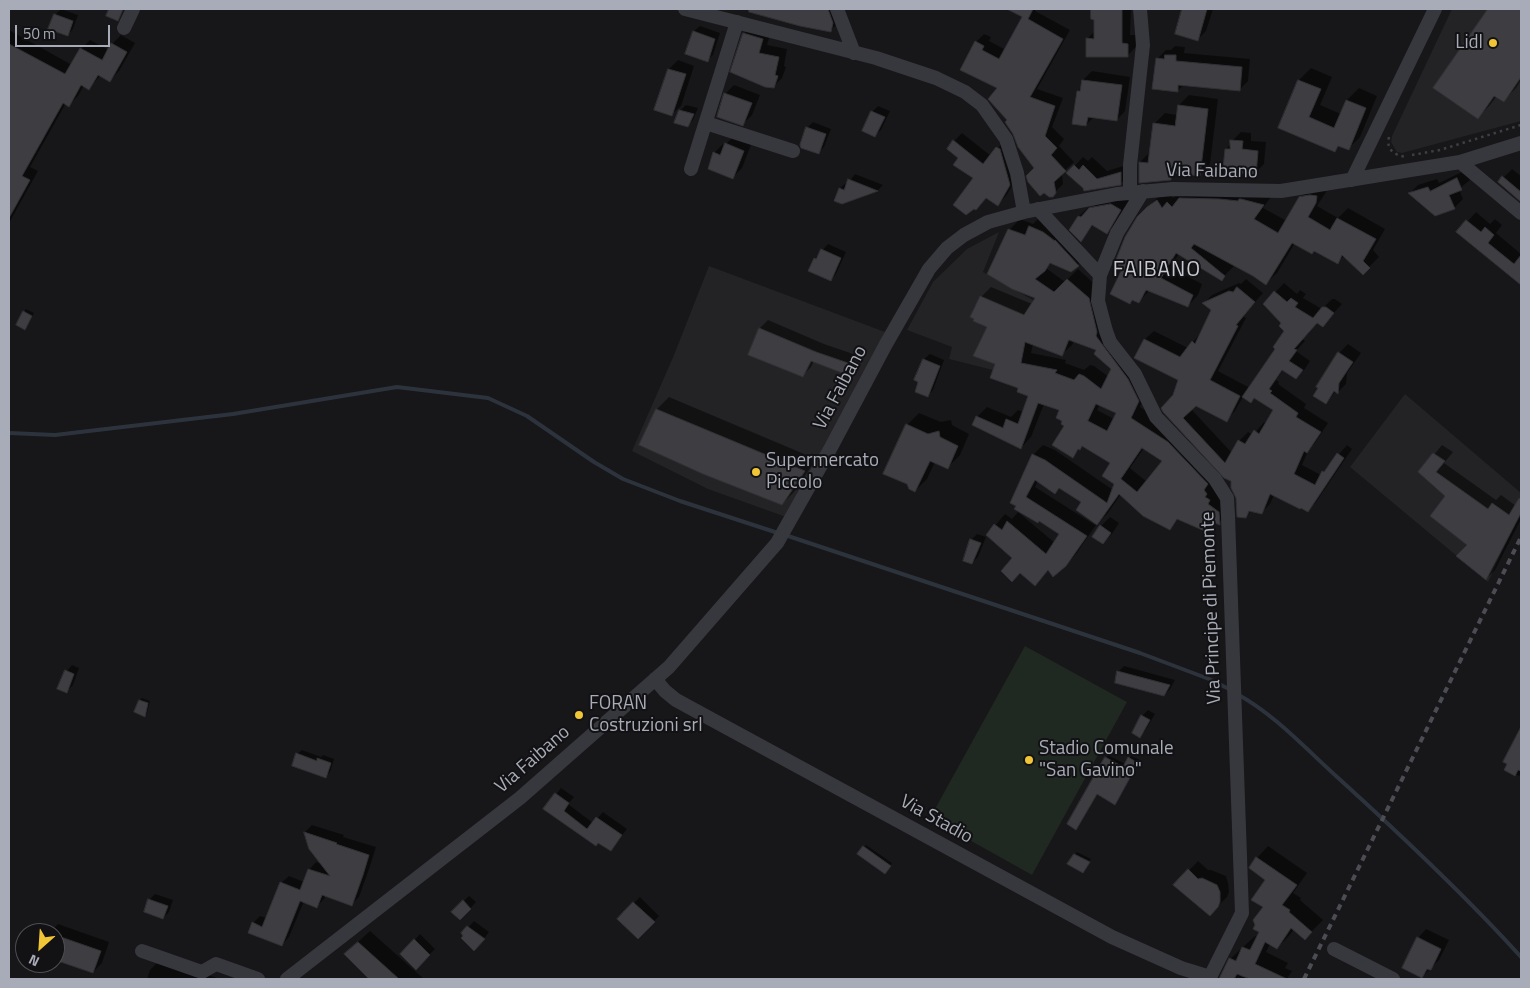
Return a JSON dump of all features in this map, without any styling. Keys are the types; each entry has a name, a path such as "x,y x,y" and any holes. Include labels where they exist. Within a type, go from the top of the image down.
{"street":[{"path":"124,28 133,9"},
{"path":"685,9 854,53 936,78 965,92 982,105 1006,139 1017,173 1024,212"},
{"path":"837,9 854,53"},
{"path":"1137,191 1130,165 1143,44 1140,9"},
{"path":"1352,180 1435,9"},
{"path":"691,169 738,22"},
{"path":"706,123 793,152"},
{"name":"Via Faibano","path":"287,979 520,798 669,667 777,543 929,269 947,248 964,235 988,222 1024,212 1117,194 1173,189 1282,191 1460,162 1521,142"},
{"path":"1460,162 1521,213"},
{"name":"Via Principe di Piemonte","path":"1137,191 1100,275 1098,301 1106,331 1110,342 1134,374 1156,416 1215,479 1227,498 1242,913 1209,978"},
{"path":"1038,209 1100,275"},
{"name":"Via Stadio","path":"655,679 676,700 1112,937 1181,968 1209,978"},
{"path":"1334,949 1393,979"},
{"path":"142,951 202,972 216,964 258,979"}],"path":[{"path":"1389,135 1387,144 1390,150 1395,154 1406,157 1440,150 1521,124"}],"shaded area":[{"path":"1452,9 1521,9 1521,121 1402,153 1397,152 1391,142 1392,136"},
{"path":"999,232 983,272 1033,300 1005,373 949,359 952,347 907,330 933,282 967,249"},
{"path":"709,266 885,332 786,517 708,489 632,451 674,355"},
{"path":"1405,394 1521,493 1521,512 1488,582 1350,467"},
{"name":"Stadio Comunale \"San Gavino\"","path":"1025,646 1127,702 1032,875 930,818"}],"building":[{"path":"109,9 123,9 118,21 106,16"},
{"path":"749,9 828,9 833,23 831,32 800,26 749,12"},
{"path":"1007,9 1033,9 1028,19 1063,39 1030,97 1055,106 1045,136 1057,148 1051,155 1066,171 1054,182 1056,193 1053,197 1049,197 1044,193 1040,196 1028,182 1026,176 1034,168 1018,147 1013,134 1005,122 1007,120 988,99 997,88 960,70 975,41 984,46 982,50 999,59 1022,17"},
{"path":"1091,9 1122,9 1122,43 1128,44 1128,57 1086,57 1086,38 1094,39 1094,20 1091,19"},
{"path":"1182,9 1207,9 1198,41 1175,34"},
{"name":"Lidl","path":"1488,9 1521,9 1521,77 1504,102 1494,96 1478,119 1433,88"},
{"path":"54,14 73,21 68,36 48,29"},
{"path":"693,31 715,39 708,62 685,54"},
{"path":"743,33 763,39 759,53 779,57 775,75 778,76 774,88 765,87 730,72"},
{"path":"111,43 127,52 110,82 98,75 89,90 81,85 69,107 63,103 22,176 30,180 9,218 9,44 65,74 80,48 102,60"},
{"path":"1165,55 1176,55 1176,61 1242,67 1240,91 1178,85 1178,92 1152,89 1156,58 1164,59"},
{"path":"668,69 686,74 672,116 654,110"},
{"path":"1082,80 1122,85 1117,121 1088,117 1086,126 1072,124 1077,91 1080,91"},
{"path":"1298,80 1321,89 1309,117 1334,128 1346,100 1366,108 1349,150 1338,146 1335,152 1278,128"},
{"path":"724,93 752,103 743,126 717,117"},
{"path":"1178,105 1208,109 1200,176 1171,173 1171,180 1139,183 1139,162 1148,163 1153,123 1175,126"},
{"path":"679,110 694,114 688,127 674,123"},
{"path":"871,111 885,117 875,137 862,131"},
{"path":"806,127 826,134 819,154 801,148 800,145"},
{"path":"953,140 983,164 996,147 1000,149 1010,185 998,206 986,198 976,210 974,209 966,215 953,205 973,178 953,165 958,158 947,149"},
{"path":"1230,140 1243,141 1242,149 1258,151 1256,175 1226,172 1223,169 1225,149 1230,149"},
{"path":"725,143 744,151 733,179 708,169 713,152 720,155"},
{"path":"1074,165 1079,170 1083,165 1097,179 1121,172 1121,185 1084,191 1066,173"},
{"path":"1502,176 1521,192 1521,202 1498,182"},
{"path":"1457,178 1462,190 1449,195 1455,209 1435,216 1408,193 1428,187 1430,191"},
{"path":"848,179 878,191 842,204 834,201 839,188 844,190"},
{"path":"1317,196 1316,203 1308,217 1330,230 1337,218 1376,239 1363,261 1370,268 1363,275 1342,255 1338,264 1314,251 1312,254 1292,243 1266,285 1194,244 1191,248 1225,276 1222,281 1176,253 1161,278 1193,295 1188,307 1146,290 1139,303 1132,300 1130,304 1110,294 1121,271 1115,262 1125,237 1137,217 1157,200 1162,208 1167,202 1172,207 1179,198 1238,201 1241,199 1264,205 1254,219 1278,233 1299,197"},
{"path":"1111,204 1121,210 1107,234 1092,225 1081,242 1069,230 1078,216 1081,217 1089,208"},
{"path":"1466,220 1481,232 1485,227 1494,235 1488,243 1514,264 1521,255 1521,285 1456,232"},
{"path":"1029,226 1043,232 1055,240 1079,266 1071,272 1050,263 1045,271 1035,279 1054,292 1067,279 1089,298 1097,332 1096,336 1128,379 1139,401 1131,418 1168,442 1208,484 1204,490 1207,494 1205,497 1210,500 1208,504 1219,512 1220,525 1212,522 1207,532 1177,519 1170,530 1143,516 1119,494 1097,525 1076,510 1081,502 1059,488 1055,494 1035,480 1026,497 1087,536 1066,566 1053,577 1048,570 1035,586 1020,573 1012,582 1001,571 1012,558 986,535 994,524 1002,530 1007,521 1046,554 1059,534 1039,521 1038,523 1014,509 1016,506 1010,503 1032,454 1045,460 1107,503 1114,484 1102,476 1110,463 1082,446 1073,458 1052,445 1064,426 1061,424 1062,421 1056,418 1059,410 1038,403 1021,449 972,425 976,416 1003,428 1006,419 1018,424 1028,396 1017,392 1018,388 990,378 995,364 973,356 987,327 973,321 974,319 970,317 980,296 1024,315 1035,298 1012,289 987,274 1008,229 1025,235","holes":["1069,340 1096,350 1094,354 1111,369 1101,389 1079,374 1074,380 1055,373 1057,370 1021,363 1025,342 1062,356","1096,404 1116,413 1107,431 1088,421","1142,448 1162,461 1137,492 1121,479"]},
{"path":"821,249 841,258 831,281 808,271"},
{"path":"1237,287 1255,302 1236,325 1238,326 1210,380 1240,396 1227,422 1196,406 1183,418 1225,463 1238,440 1245,444 1254,430 1259,434 1273,410 1254,398 1251,403 1242,397 1275,349 1273,347 1284,331 1279,326 1281,323 1263,304 1274,291 1287,302 1291,298 1298,303 1295,307 1313,318 1322,307 1326,307 1334,313 1323,327 1317,323 1294,349 1297,350 1289,361 1303,370 1296,379 1282,370 1269,389 1272,391 1270,393 1298,413 1296,417 1321,432 1307,453 1304,451 1294,474 1315,485 1322,471 1324,472 1337,453 1344,458 1308,512 1270,494 1262,514 1249,511 1246,518 1237,517 1236,498 1231,488 1231,481 1224,478 1161,408 1173,395 1178,380 1134,358 1144,339 1180,357 1192,341 1195,344 1211,310 1202,303 1229,291 1233,292"},
{"path":"23,311 32,316 25,330 16,325"},
{"path":"759,328 848,363 845,374 811,361 803,377 748,355"},
{"path":"1338,352 1353,362 1339,383 1338,394 1334,391 1326,404 1313,396 1318,388 1316,387"},
{"path":"923,359 940,366 928,397 915,392 918,382 914,380"},
{"path":"656,409 805,471 782,505 703,474 639,445"},
{"path":"906,424 928,434 939,431 940,437 958,446 948,469 930,461 915,492 909,489 907,484 883,474"},
{"path":"1433,453 1445,461 1436,472 1488,509 1492,503 1509,515 1519,498 1521,499 1521,513 1486,580 1456,556 1467,545 1430,516 1445,496 1418,472"},
{"path":"1100,525 1111,533 1103,544 1092,537"},
{"path":"970,539 981,543 972,564 963,561"},
{"path":"65,670 74,674 67,693 57,689"},
{"path":"1117,671 1170,685 1164,696 1115,683"},
{"path":"139,700 148,703 145,717 134,712"},
{"path":"1141,715 1150,720 1140,738 1132,733"},
{"path":"1521,727 1521,771 1518,770 1515,776 1504,770 1507,764 1503,762"},
{"path":"296,753 317,761 317,758 331,763 326,778 292,766"},
{"path":"1105,757 1123,767 1128,757 1138,763 1115,805 1097,794 1076,830 1067,824"},
{"path":"555,793 569,803 564,811 587,829 596,817 622,835 611,851 598,843 596,846 543,809"},
{"path":"304,832 369,855 352,906 322,895 317,908 300,901 282,946 248,933 252,922 262,927 280,882 300,890 308,869 330,876 309,849"},
{"path":"863,846 891,866 885,874 857,854"},
{"path":"1074,854 1090,862 1083,873 1067,864"},
{"path":"1256,857 1297,885 1282,905 1290,910 1289,912 1312,932 1305,940 1291,928 1277,949 1265,942 1255,964 1287,979 1250,979 1237,974 1234,979 1219,979 1229,958 1236,961 1242,947 1250,950 1259,932 1253,929 1255,925 1253,920 1263,907 1251,900 1265,880 1249,868"},
{"path":"1188,869 1198,879 1202,878 1217,885 1220,892 1220,902 1210,916 1173,885"},
{"path":"148,899 168,906 163,919 144,912"},
{"path":"463,900 471,909 460,920 451,912"},
{"path":"633,902 655,922 638,939 617,919"},
{"path":"467,926 485,939 474,951 461,938 463,936 461,933"},
{"path":"1417,937 1441,949 1431,970 1427,969 1422,978 1402,968"},
{"path":"65,938 101,951 93,973 65,963"},
{"path":"414,939 430,955 416,970 400,954"},
{"path":"358,942 399,979 369,979 344,954"}],"waterway":[{"path":"9,433 55,435 233,414 397,387 488,398 527,416 594,462 623,479 680,501 778,533"},
{"path":"785,535 1140,653 1209,679 1231,690"},
{"path":"1237,694 1264,711 1301,743 1431,864 1521,957"}],"railway":[{"path":"1304,979 1521,537"}],"place":[{"name":"Lidl","path":"1493,43"},
{"name":"Supermercato Piccolo","path":"756,472"},
{"name":"FORAN Costruzioni srl","path":"579,715"},
{"name":"Stadio Comunale \"San Gavino\"","path":"1029,760"}],"district":[{"name":"FAIBANO","path":"1157,271"}]}
